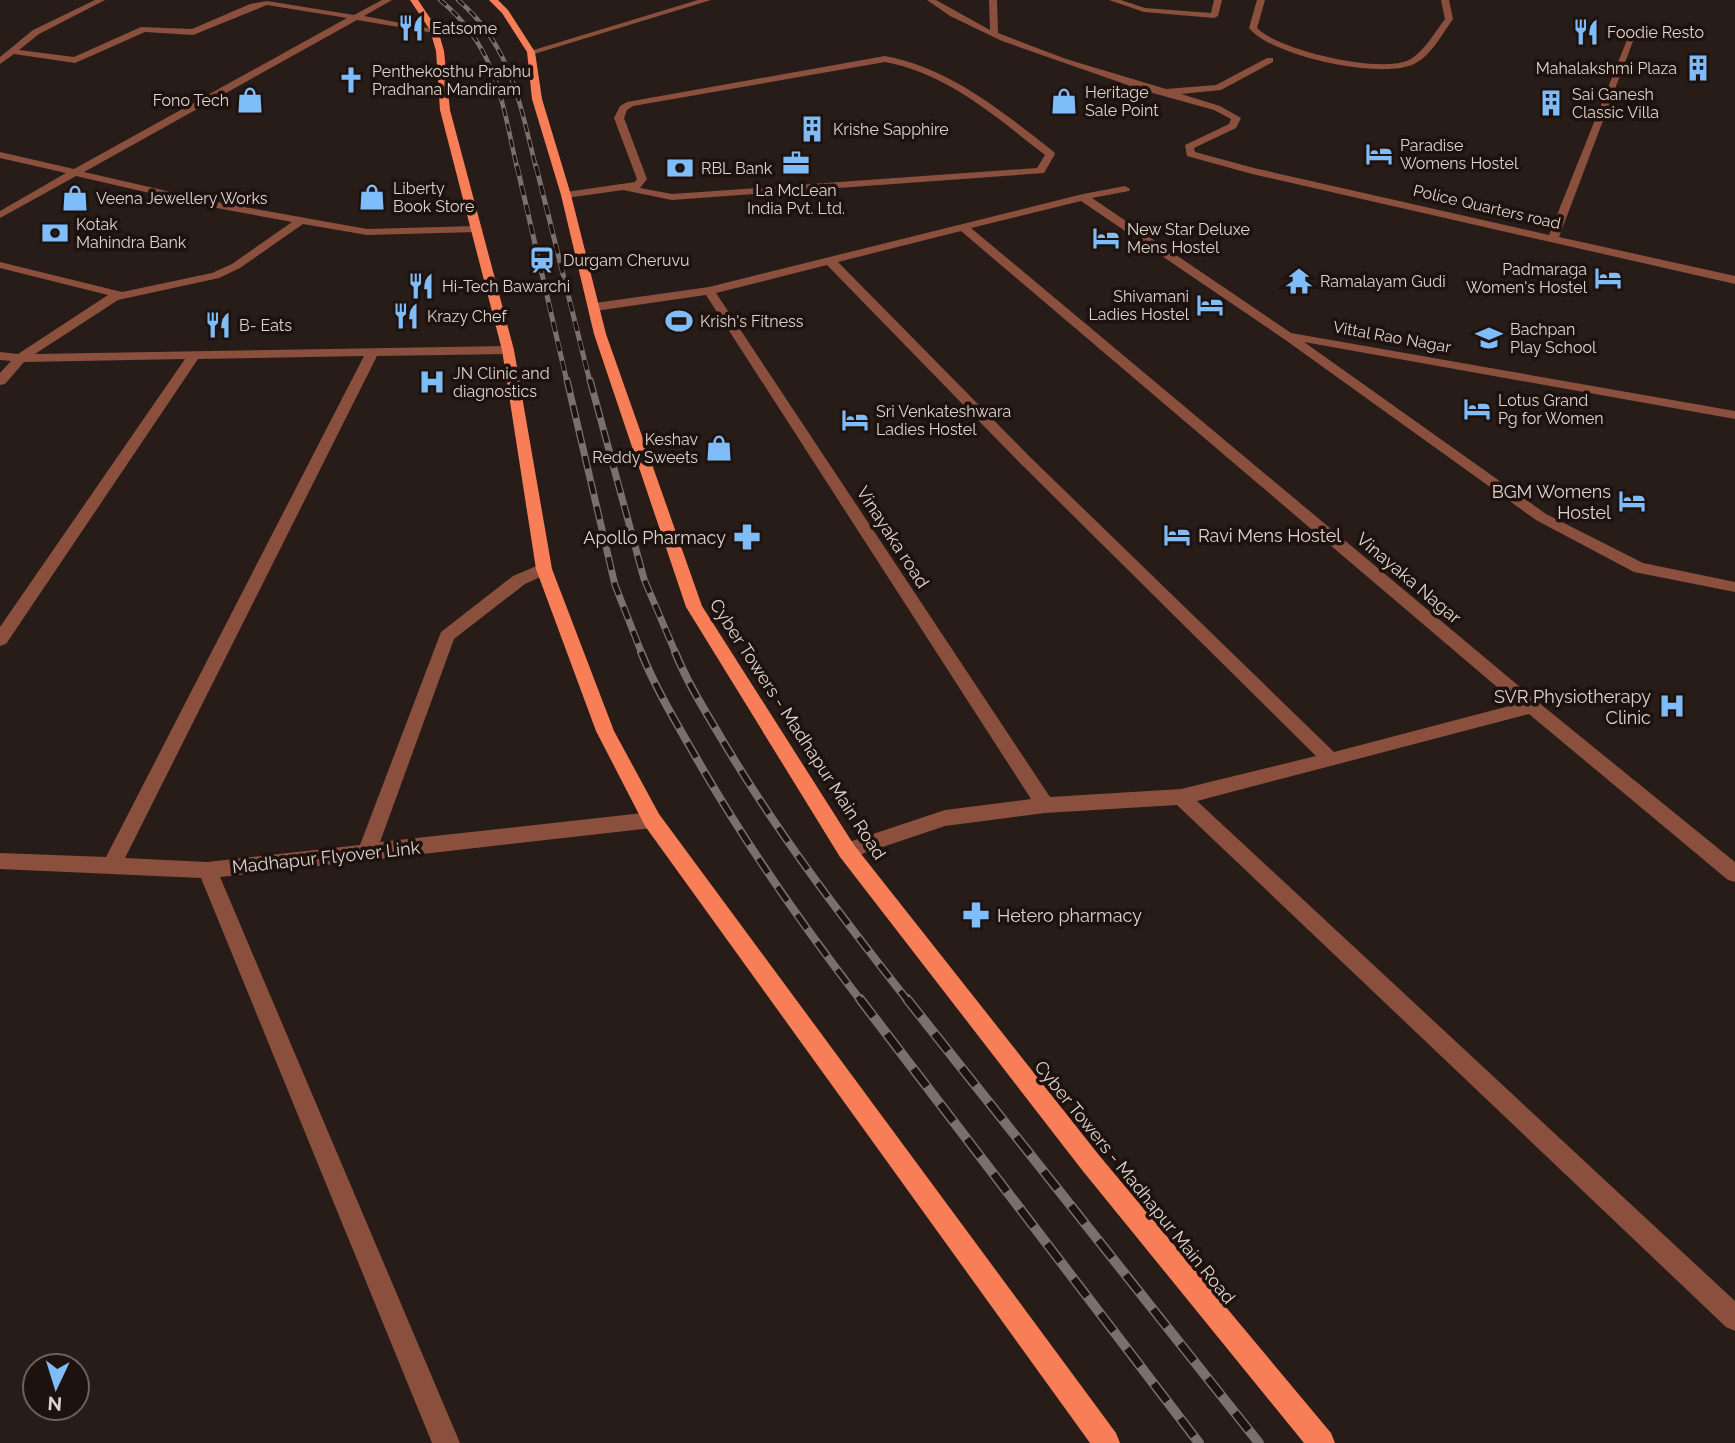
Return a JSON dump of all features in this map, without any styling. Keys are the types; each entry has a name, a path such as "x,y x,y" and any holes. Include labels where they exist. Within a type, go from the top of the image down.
{"main road":[{"path":"414,0 433,30 440,51 445,110 508,350 544,569 605,731 652,820 1106,1443"},
{"name":"Cyber Towers - Madhapur Main Road","path":"493,0 505,12 531,52 537,99 566,195 600,334 694,607 847,851 1090,1162 1321,1443"}],"street":[{"path":"0,61 36,32 101,0"},
{"path":"0,215 245,76 388,0"},
{"path":"531,52 707,0"},
{"path":"931,0 946,12 994,34 1145,88 1166,92 1218,88 1270,60"},
{"path":"993,0 994,34"},
{"path":"1113,0 1144,10 1214,16 1218,0"},
{"path":"1261,0 1253,28 1261,37 1339,63 1367,67 1396,66 1415,61 1449,19 1445,0"},
{"path":"11,51 75,60 144,29 193,32 253,6 267,3 433,30"},
{"path":"1553,238 1635,30"},
{"path":"566,195 638,185 642,179 619,118 623,108 630,104 885,59 902,61 959,85 1050,154 1040,171 672,197 626,188"},
{"name":"Police Quarters road","path":"1166,92 1217,108 1236,118 1233,126 1189,147 1191,154 1233,166 1735,280"},
{"path":"0,155 73,174 299,222 384,234 476,229"},
{"path":"594,307 709,291 1083,197 1125,189"},
{"name":"Vittal Rao Nagar","path":"1083,197 1287,336 1735,415"},
{"path":"0,381 20,358 114,297 202,280 226,271 299,222"},
{"name":"Vinayaka Nagar","path":"964,228 1532,707 1735,874"},
{"path":"829,260 1023,458 1331,760"},
{"path":"0,265 125,296"},
{"name":"Vinayaka road","path":"709,291 1045,805"},
{"path":"1287,336 1541,517 1639,568 1735,587"},
{"path":"0,356 20,358 508,350"},
{"path":"112,864 373,351"},
{"path":"0,640 194,355"},
{"path":"367,852 447,636 490,600 519,580 544,569"},
{"path":"847,851 932,820 1045,805 1181,797 1532,707"},
{"path":"1181,797 1735,1318"},
{"name":"Madhapur Flyover Link","path":"0,861 207,870 652,820"},
{"path":"207,870 446,1443"}],"railway":[{"path":"440,0 474,36 485,56 501,98 517,168"},
{"path":"458,0 476,18 502,56 518,99 536,168"},
{"path":"517,166 567,382"},
{"path":"536,166 590,382"},
{"path":"567,380 615,585 642,654"},
{"path":"590,380 644,579 676,654"},
{"path":"641,652 672,715 731,817 794,910 861,1001"},
{"path":"675,652 702,705 763,805 834,905 908,1001"},
{"path":"860,999 1199,1443"},
{"path":"907,999 1259,1443"}],"place":[{"name":"Eatsome","path":"411,28"},
{"name":"Foodie Resto","path":"1586,32"},
{"name":"Mahalakshmi Plaza","path":"1698,68"},
{"name":"Penthekosthu Prabhu Pradhana Mandiram","path":"351,80"},
{"name":"Fono Tech","path":"250,100"},
{"name":"Heritage Sale Point","path":"1064,101"},
{"name":"Sai Ganesh Classic Villa","path":"1551,103"},
{"name":"Krishe Sapphire","path":"812,129"},
{"name":"Paradise Womens Hostel","path":"1379,154"},
{"name":"La McLean India Pvt. Ltd.","path":"796,163"},
{"name":"RBL Bank","path":"680,168"},
{"name":"Liberty Book Store","path":"372,197"},
{"name":"Veena Jewellery Works","path":"75,198"},
{"name":"Kotak Mahindra Bank","path":"55,233"},
{"name":"New Star Deluxe Mens Hostel","path":"1106,238"},
{"name":"Durgam Cheruvu","path":"542,260"},
{"name":"Padmaraga Women's Hostel","path":"1608,278"},
{"name":"Ramalayam Gudi","path":"1299,281"},
{"name":"Hi-Tech Bawarchi","path":"421,286"},
{"name":"Shivamani Ladies Hostel","path":"1210,305"},
{"name":"Krazy Chef","path":"406,316"},
{"name":"Krish's Fitness","path":"679,321"},
{"name":"B- Eats","path":"218,325"},
{"name":"Bachpan Play School","path":"1489,338"},
{"name":"JN Clinic and diagnostics","path":"432,382"},
{"name":"Lotus Grand Pg for Women","path":"1477,409"},
{"name":"Sri Venkateshwara Ladies Hostel","path":"855,420"},
{"name":"Keshav Reddy Sweets","path":"719,448"},
{"name":"BGM Womens Hostel","path":"1632,501"},
{"name":"Ravi Mens Hostel","path":"1177,535"},
{"name":"Apollo Pharmacy","path":"747,537"},
{"name":"SVR Physiotherapy Clinic","path":"1672,706"},
{"name":"Hetero pharmacy","path":"976,915"}]}
